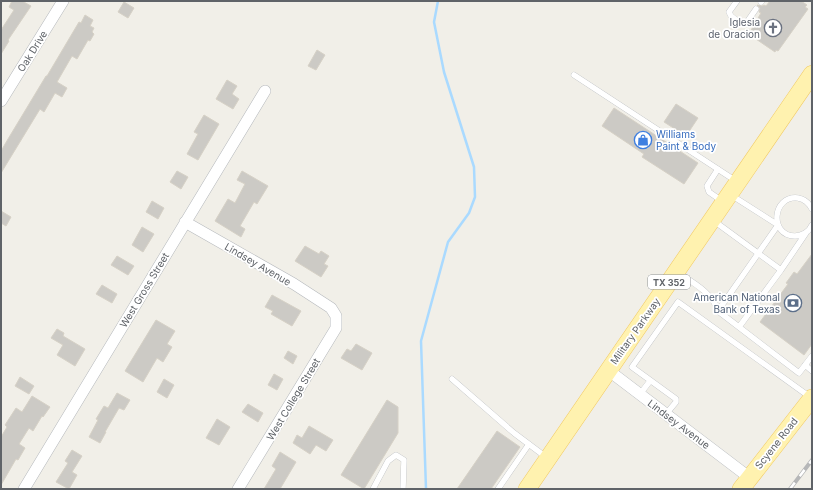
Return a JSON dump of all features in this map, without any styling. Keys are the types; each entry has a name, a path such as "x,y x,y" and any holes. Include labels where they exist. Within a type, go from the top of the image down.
{"main road":[{"name":"Military Parkway","path":"527,489 812,74"},
{"name":"Scyene Road","path":"745,483 812,398"}],"street":[{"name":"Oak Drive","path":"1,101 63,1"},
{"name":"West Gross Street","path":"24,489 265,91"},
{"name":"Lindsey Avenue","path":"185,222 294,284 331,308"},
{"name":"West College Street","path":"238,489 336,328 336,316 331,308"},
{"name":"Lindsey Avenue","path":"608,370 666,414 745,483"}],"lane":[{"path":"738,1 730,12 731,16 740,23 747,22 756,10"},
{"path":"574,75 718,169 730,193 778,225 782,231 793,236 800,236 806,233"},
{"path":"718,169 707,186 709,192 730,193"},
{"path":"718,311 778,225 776,212 779,206 790,199 801,199 812,209"},
{"path":"712,220 781,270"},
{"path":"738,327 781,270 812,225"},
{"path":"677,271 707,294 716,304 718,311 799,373 812,356"},
{"path":"666,414 676,402 676,399 632,368 632,365 678,302 812,398"},
{"path":"805,365 812,370"},
{"path":"452,379 514,433 548,458"},
{"path":"640,394 650,381"},
{"path":"498,489 529,444"},
{"path":"373,489 388,461 396,454 404,460 403,489"}],"building":[{"path":"12,1 22,1 31,6 8,40 9,41 1,54 1,30 14,10 9,7"},
{"name":"Iglesia de Oracion","path":"770,1 801,1 807,5 805,7 808,9 778,51 776,50 775,52 753,37 754,35 750,32 761,13 759,12 760,8 757,5 766,6"},
{"path":"124,2 134,8 128,18 118,12"},
{"path":"85,15 93,20 90,26 94,28 92,32 94,34 90,41 88,40 77,59 72,56 57,82 67,88 62,97 55,93 44,112 40,109 1,173 1,151 79,22 81,23"},
{"path":"317,50 325,55 316,70 308,66"},
{"path":"227,80 237,86 232,94 239,99 233,109 216,99"},
{"path":"676,104 698,118 686,136 664,122"},
{"name":"Williams Paint & Body","path":"614,108 698,163 684,184 642,157 644,154 602,126"},
{"path":"204,115 219,124 198,160 187,154 198,134 194,132"},
{"path":"177,171 188,177 181,189 170,182"},
{"path":"242,171 268,186 257,204 254,202 240,226 245,229 241,237 215,221 228,199 235,203 245,184 237,180"},
{"path":"152,201 164,208 158,219 146,212"},
{"path":"1,211 11,217 6,226 1,223"},
{"path":"142,227 154,234 143,252 132,245"},
{"path":"305,246 319,254 321,251 329,256 324,264 328,266 321,277 295,261"},
{"name":"American National Bank of Texas","path":"812,254 812,344 804,355 760,322 788,284 786,283 794,272 797,274"},
{"path":"117,256 134,266 128,275 111,265"},
{"path":"102,285 117,294 112,303 96,294"},
{"path":"272,295 301,311 292,326 271,314 273,311 265,307"},
{"path":"156,320 175,331 167,344 172,347 163,362 157,358 143,382 125,371"},
{"path":"57,329 64,333 63,336 85,349 75,366 57,355 63,345 51,338"},
{"path":"356,344 372,353 362,370 341,358 347,349 351,351"},
{"path":"288,351 297,356 293,364 284,358"},
{"path":"274,374 283,379 277,390 268,385"},
{"path":"20,377 34,386 29,394 15,386"},
{"path":"164,379 174,385 167,398 157,392"},
{"path":"117,393 130,400 124,410 119,408 100,443 89,437 98,420 96,419 104,406 108,408"},
{"path":"32,396 50,407 43,417 42,416 33,431 29,428 19,444 25,448 18,460 16,459 1,485 1,437 7,427 5,425 16,408 22,412"},
{"path":"387,400 398,407 398,433 364,489 341,475"},
{"path":"248,404 263,413 258,422 242,412"},
{"path":"217,419 230,427 219,445 206,438"},
{"path":"309,426 333,440 326,451 316,445 310,454 293,443 297,435 302,438"},
{"path":"497,431 520,447 491,489 457,489"},
{"path":"72,450 82,456 72,472 77,475 69,489 56,482 68,463 65,461"},
{"path":"280,452 296,462 280,489 264,489 276,469 272,466"}],"waterway":[{"path":"426,489 421,341 448,242 469,213 475,197 474,167 444,72 434,22 438,1"}],"railway":[{"path":"790,489 812,460"}],"place":[{"name":"Iglesia de Oracion","path":"773,28"},
{"name":"Williams Paint & Body","path":"643,140"},
{"name":"American National Bank of Texas","path":"793,303"}]}
